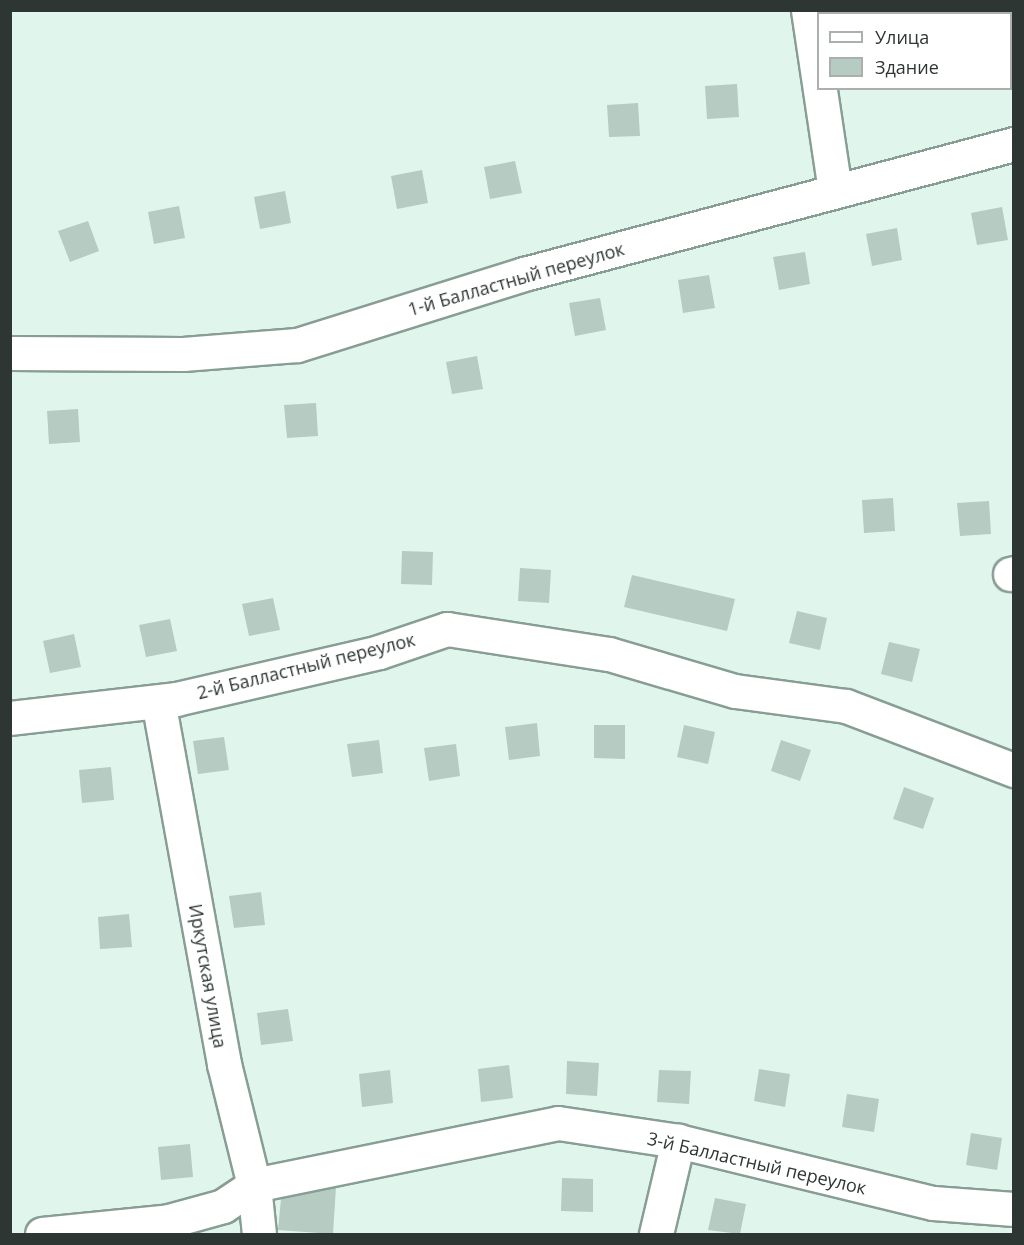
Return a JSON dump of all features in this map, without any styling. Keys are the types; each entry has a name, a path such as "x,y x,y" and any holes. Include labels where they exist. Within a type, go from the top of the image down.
{"street":[{"path":"808,10 817,70"},
{"path":"820,90 835,191"},
{"name":"1-й Балластный переулок","path":"10,353 183,354 297,345 524,274 1014,144"},
{"name":"2-й Балластный переулок","path":"10,718 176,699 379,652 447,629 609,654 735,691 846,706 1014,770"},
{"name":"Иркутская улица","path":"161,717 224,1064 254,1185 259,1234"},
{"name":"3-й Балластный переулок","path":"254,1185 558,1123 678,1141 933,1203 1014,1209"},
{"path":"656,1234 678,1141"},
{"path":"42,1234 169,1221 223,1206 254,1185"}],"building":[{"path":"737,84 739,117 707,119 705,86"},
{"path":"638,103 640,136 609,137 607,105"},
{"path":"515,161 522,193 490,199 484,167"},
{"path":"422,170 428,203 397,209 391,176"},
{"path":"285,191 291,223 260,229 254,197"},
{"path":"179,206 185,238 154,244 148,212"},
{"path":"1002,207 1008,240 977,245 971,213"},
{"path":"88,221 99,251 70,262 58,231"},
{"path":"897,228 902,260 872,266 866,234"},
{"path":"805,252 810,284 779,290 773,257"},
{"path":"709,275 715,308 683,313 678,280"},
{"path":"600,298 606,330 575,336 569,303"},
{"path":"477,356 483,389 452,394 446,362"},
{"path":"316,403 318,436 287,438 284,405"},
{"path":"78,409 80,442 49,444 47,411"},
{"path":"893,498 895,531 864,533 862,500"},
{"path":"989,501 991,534 960,536 957,503"},
{"path":"402,551 433,552 432,585 401,584"},
{"path":"520,568 551,570 549,603 518,601"},
{"path":"632,575 735,599 727,631 624,607"},
{"path":"273,598 280,630 249,636 242,604"},
{"path":"797,611 827,618 820,650 789,643"},
{"path":"170,619 177,651 146,657 139,625"},
{"path":"74,634 81,667 50,673 43,641"},
{"path":"889,642 920,649 912,682 881,674"},
{"path":"537,723 540,756 509,760 505,727"},
{"path":"594,725 625,725 625,759 594,758"},
{"path":"684,725 715,732 708,764 677,757"},
{"path":"224,737 229,770 198,774 193,741"},
{"path":"379,740 383,773 352,777 347,744"},
{"path":"781,740 811,750 800,781 771,771"},
{"path":"456,744 460,776 429,781 424,748"},
{"path":"111,767 114,800 82,803 79,770"},
{"path":"904,787 934,798 923,829 893,819"},
{"path":"261,892 265,925 234,928 229,896"},
{"path":"129,914 132,947 100,949 98,917"},
{"path":"288,1009 293,1041 261,1045 257,1013"},
{"path":"567,1061 599,1063 597,1096 566,1094"},
{"path":"509,1065 513,1098 481,1102 478,1069"},
{"path":"759,1069 790,1074 785,1107 754,1101"},
{"path":"390,1070 393,1103 362,1107 359,1074"},
{"path":"659,1070 691,1071 689,1104 657,1102"},
{"path":"847,1094 879,1099 874,1132 842,1127"},
{"path":"971,1133 1002,1138 997,1170 966,1165"},
{"path":"190,1144 193,1177 161,1180 158,1147"},
{"path":"562,1178 593,1179 593,1212 561,1211"},
{"path":"336,1187 333,1234 278,1230 281,1199"},
{"path":"715,1198 746,1204 740,1234 708,1230"}]}
